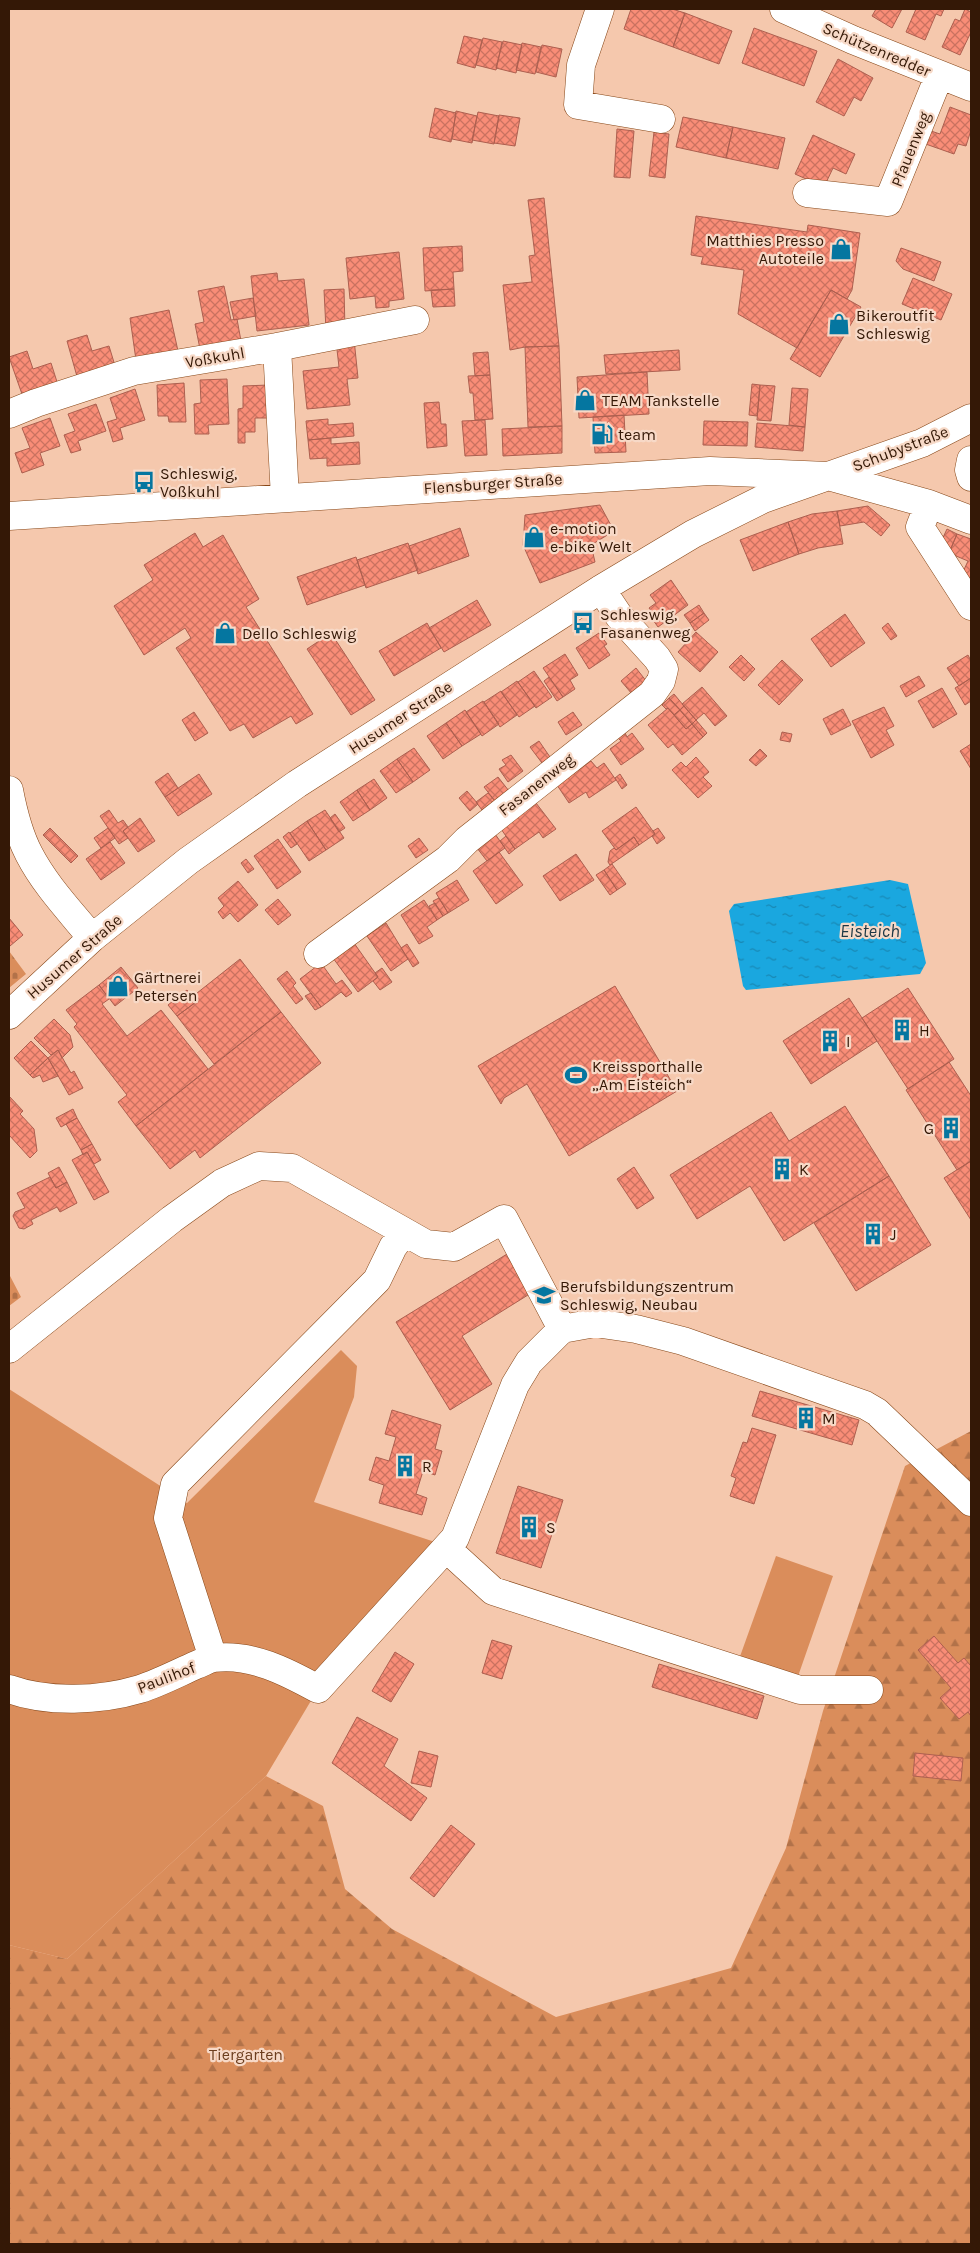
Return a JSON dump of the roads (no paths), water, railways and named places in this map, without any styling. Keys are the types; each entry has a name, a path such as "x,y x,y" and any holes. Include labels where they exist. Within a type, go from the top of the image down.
{"street":[{"path":"600,9 582,65 578,105 661,119"},
{"name":"Schützenredder","path":"784,9 939,76 971,87"},
{"name":"Pfauenweg","path":"807,193 888,202 939,76"},
{"name":"Voßkuhl","path":"9,414 36,403 134,371 276,347 415,320"},
{"path":"276,347 285,498"},
{"name":"Schubystraße","path":"828,476 922,443 971,418"},
{"path":"971,460 969,470 971,477"},
{"name":"Flensburger Straße","path":"9,516 710,470 828,476 929,504 971,520"},
{"name":"Husumer Straße","path":"9,1015 92,938 188,860 297,784 601,589 693,534 763,500 828,476"},
{"path":"929,504 920,526 971,606"},
{"name":"Fasanenweg","path":"318,954 448,859 467,840 652,694 661,681 664,669 657,658 619,616 601,589"},
{"path":"9,790 13,812 28,853 51,888 92,938"},
{"path":"9,1349 172,1219 222,1183 259,1166 292,1168 426,1244 454,1247 504,1219 562,1329"},
{"path":"213,1658 168,1518 176,1484 377,1280 393,1247 404,1232"},
{"path":"869,1690 800,1690 493,1591 451,1544 515,1385 529,1362 562,1329 595,1323 636,1329 683,1341 866,1405 877,1412 971,1502"},
{"name":"Paulihof","path":"9,1689 28,1696 68,1698 108,1695 140,1689 213,1658 236,1658 265,1664 290,1674 318,1689 451,1544"}],"water":[{"name":"Eisteich","path":"890,880 908,884 926,963 920,974 746,990 743,986 729,911 734,904"}],"place":[{"name":"Matthies Presso Autoteile","path":"841,249"},
{"name":"Bikeroutfit Schleswig","path":"839,324"},
{"name":"TEAM Tankstelle","path":"585,400"},
{"name":"team","path":"602,434"},
{"name":"Schleswig, Voßkuhl","path":"144,482"},
{"name":"e-motion e-bike Welt","path":"534,537"},
{"name":"Schleswig, Fasanenweg","path":"583,623"},
{"name":"Dello Schleswig","path":"225,633"},
{"name":"Gärtnerei Petersen","path":"118,986"},
{"name":"H","path":"902,1030"},
{"name":"I","path":"830,1041"},
{"name":"Kreissporthalle „Am Eisteich“","path":"576,1075"},
{"name":"G","path":"951,1128"},
{"name":"K","path":"782,1169"},
{"name":"J","path":"873,1234"},
{"name":"Berufsbildungszentrum Schleswig, Neubau","path":"544,1295"},
{"name":"M","path":"806,1418"},
{"name":"R","path":"405,1466"},
{"name":"S","path":"529,1527"}],"park label":[{"name":"Tiergarten","path":"246,2054"}]}
